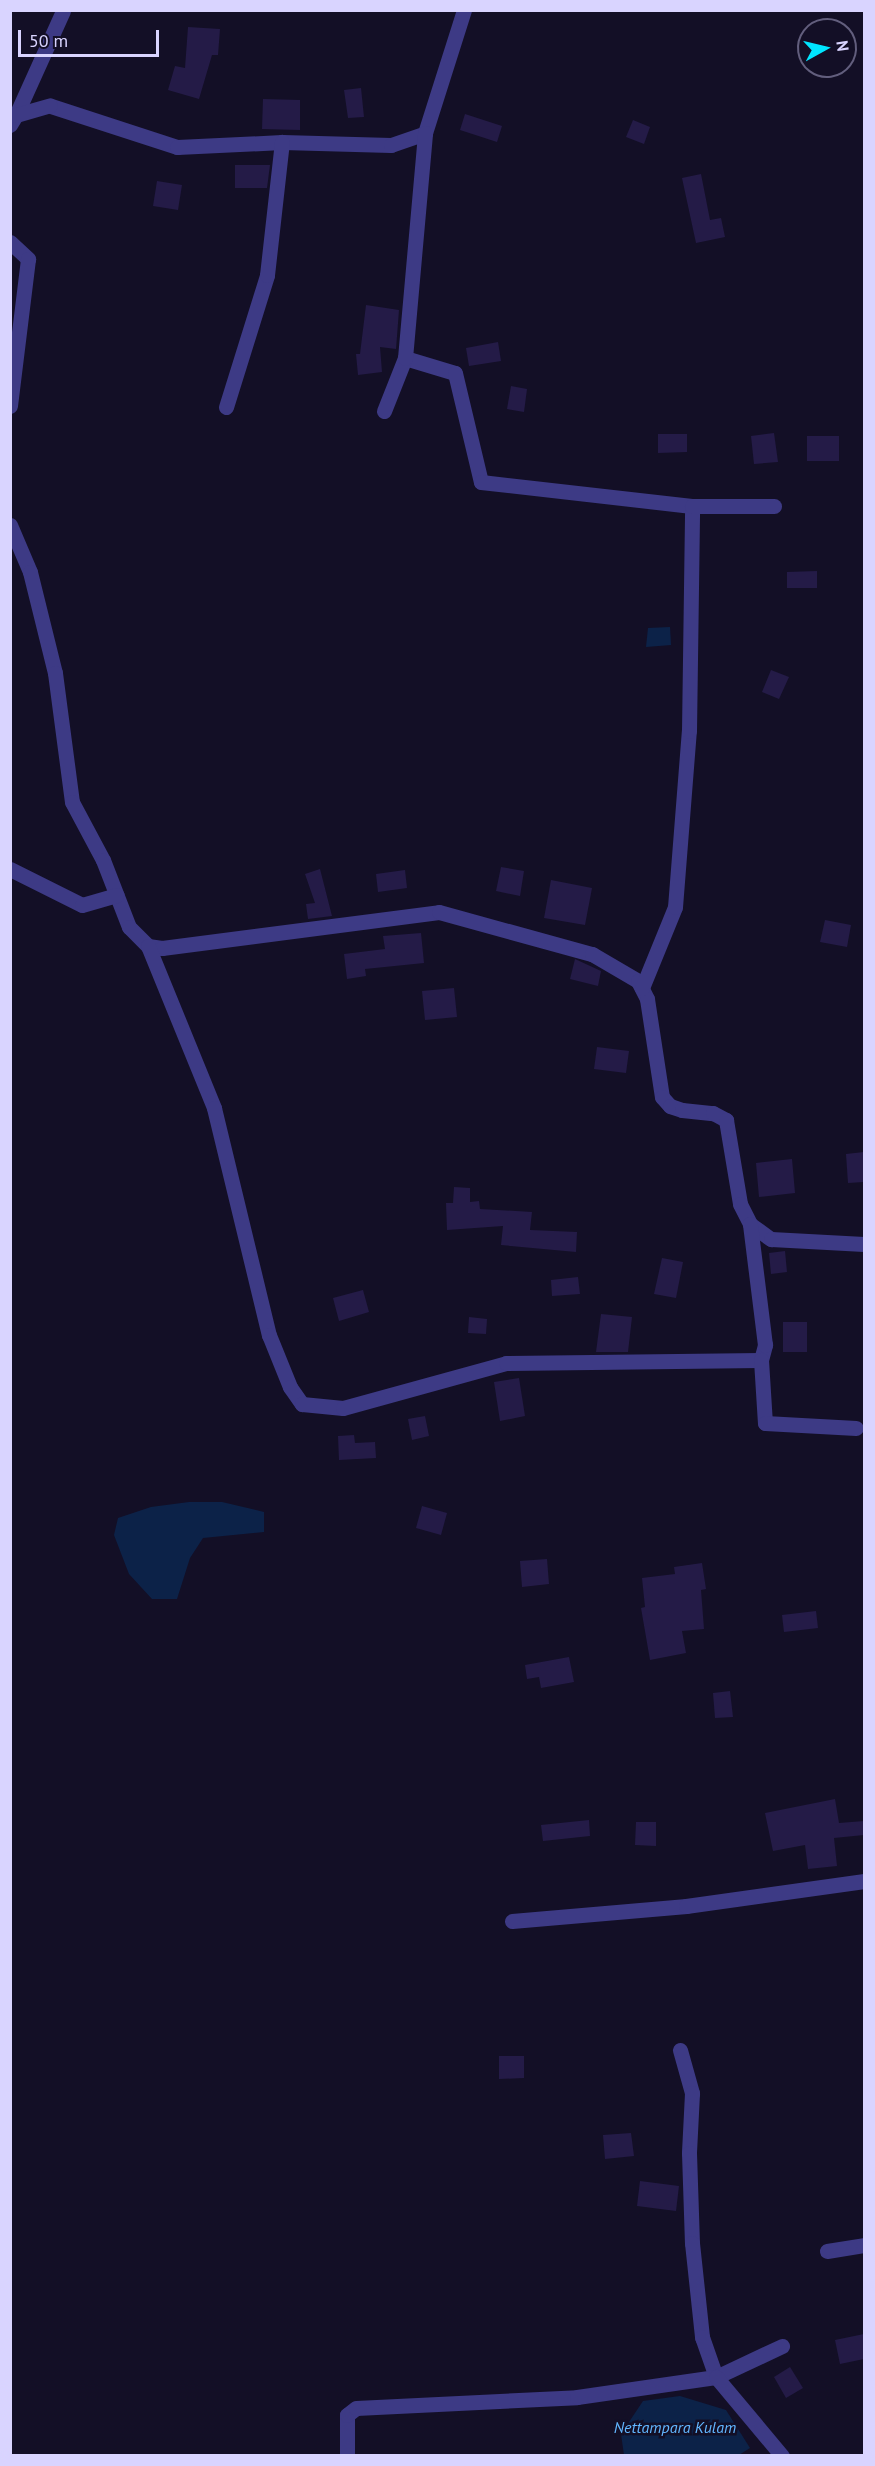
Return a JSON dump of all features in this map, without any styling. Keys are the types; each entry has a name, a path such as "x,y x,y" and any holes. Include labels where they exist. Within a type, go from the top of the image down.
{"street":[{"path":"384,411 405,358 425,133 464,10"},
{"path":"13,120 63,11"},
{"path":"13,120 51,105 177,147 282,142 391,145 425,133"},
{"path":"226,407 267,276 282,142"},
{"path":"10,242 27,260 10,406"},
{"path":"405,358 455,373 481,482 692,506 774,506"},
{"path":"692,506 689,731 675,907 642,988 662,1096 670,1106 713,1113 726,1120 740,1204 750,1224 765,1345 761,1359 765,1423 856,1428"},
{"path":"10,525 30,572 55,673 72,802 117,895 129,927 148,946 214,1108 269,1335 290,1387 302,1404 343,1408 506,1363 761,1359"},
{"path":"10,869 82,905 117,895"},
{"path":"148,946 162,948 439,912 592,954 620,967 642,988"},
{"path":"750,1224 771,1239 864,1244"},
{"path":"512,1921 686,1906 864,1881"},
{"path":"680,2050 692,2093 692,2243 700,2325 717,2377 782,2456"},
{"path":"827,2252 864,2245"},
{"path":"347,2456 347,2415 356,2408 577,2397 717,2377 782,2346"}],"water":[{"path":"670,627 671,645 646,647 648,628"},
{"path":"189,1502 222,1502 264,1512 264,1532 203,1538 190,1558 177,1599 152,1599 129,1574 114,1535 118,1518 151,1507"},
{"name":"Nettampara Kulam","path":"680,2396 726,2410 750,2448 739,2455 624,2455 621,2434 643,2401"}],"building":[{"path":"188,27 220,29 218,55 212,55 199,99 168,90 175,66 185,68"},
{"path":"361,88 364,117 348,118 344,90"},
{"path":"263,99 300,100 300,130 262,129"},
{"path":"465,114 502,126 497,142 460,130"},
{"path":"633,120 650,127 644,144 626,137"},
{"path":"235,165 270,165 267,188 235,188"},
{"path":"701,174 710,220 721,218 725,237 696,243 682,178"},
{"path":"157,181 182,185 178,210 153,206"},
{"path":"366,305 399,310 396,349 380,347 382,372 358,375 356,354 360,354"},
{"path":"498,342 501,361 469,366 466,348"},
{"path":"511,386 527,389 524,412 507,409"},
{"path":"774,433 778,462 754,464 751,436"},
{"path":"658,434 687,434 687,452 658,453"},
{"path":"807,436 839,436 839,461 807,461"},
{"path":"817,571 817,588 787,588 787,572"},
{"path":"771,670 789,677 779,699 762,692"},
{"path":"501,867 524,871 520,896 496,891"},
{"path":"320,869 332,916 308,919 306,904 315,903 305,874"},
{"path":"405,870 407,888 378,892 376,874"},
{"path":"551,880 592,888 585,925 544,918"},
{"path":"825,920 851,925 847,947 820,942"},
{"path":"421,933 424,963 365,969 366,976 347,979 344,954 385,949 383,936"},
{"path":"575,959 601,971 598,986 570,979"},
{"path":"454,988 457,1017 425,1020 422,991"},
{"path":"597,1047 629,1051 626,1073 594,1069"},
{"path":"864,1152 864,1182 848,1183 846,1154"},
{"path":"792,1159 795,1193 759,1197 756,1163"},
{"path":"454,1187 470,1188 470,1202 479,1201 480,1209 532,1212 530,1230 577,1232 576,1252 501,1245 503,1226 447,1230 446,1203 453,1203"},
{"path":"785,1251 787,1272 771,1274 769,1253"},
{"path":"662,1258 683,1262 676,1298 654,1294"},
{"path":"578,1277 580,1294 552,1296 551,1280"},
{"path":"363,1290 369,1312 339,1321 333,1298"},
{"path":"601,1314 632,1317 628,1352 596,1352"},
{"path":"469,1317 487,1319 486,1334 468,1333"},
{"path":"783,1322 807,1322 807,1352 783,1352"},
{"path":"519,1378 525,1416 500,1421 494,1382"},
{"path":"425,1416 429,1436 412,1440 408,1419"},
{"path":"354,1435 355,1443 375,1442 376,1458 339,1460 338,1436"},
{"path":"422,1506 447,1513 441,1535 416,1528"},
{"path":"547,1559 549,1584 522,1587 520,1561"},
{"path":"702,1563 706,1589 701,1590 704,1629 682,1631 686,1653 650,1660 641,1608 645,1607 642,1578 675,1574 674,1567"},
{"path":"816,1611 818,1628 784,1632 782,1615"},
{"path":"569,1657 574,1682 541,1688 539,1677 527,1679 525,1665"},
{"path":"730,1691 733,1717 715,1718 713,1693"},
{"path":"835,1799 839,1823 864,1821 864,1835 834,1838 837,1866 808,1869 805,1845 773,1851 765,1813"},
{"path":"589,1820 590,1836 543,1841 541,1825"},
{"path":"636,1822 656,1822 656,1846 635,1845"},
{"path":"499,2056 524,2056 524,2078 499,2079"},
{"path":"631,2133 634,2156 605,2159 603,2135"},
{"path":"640,2181 679,2186 676,2211 637,2206"},
{"path":"864,2334 864,2359 840,2364 835,2340"},
{"path":"790,2367 803,2388 786,2398 774,2377"}]}
